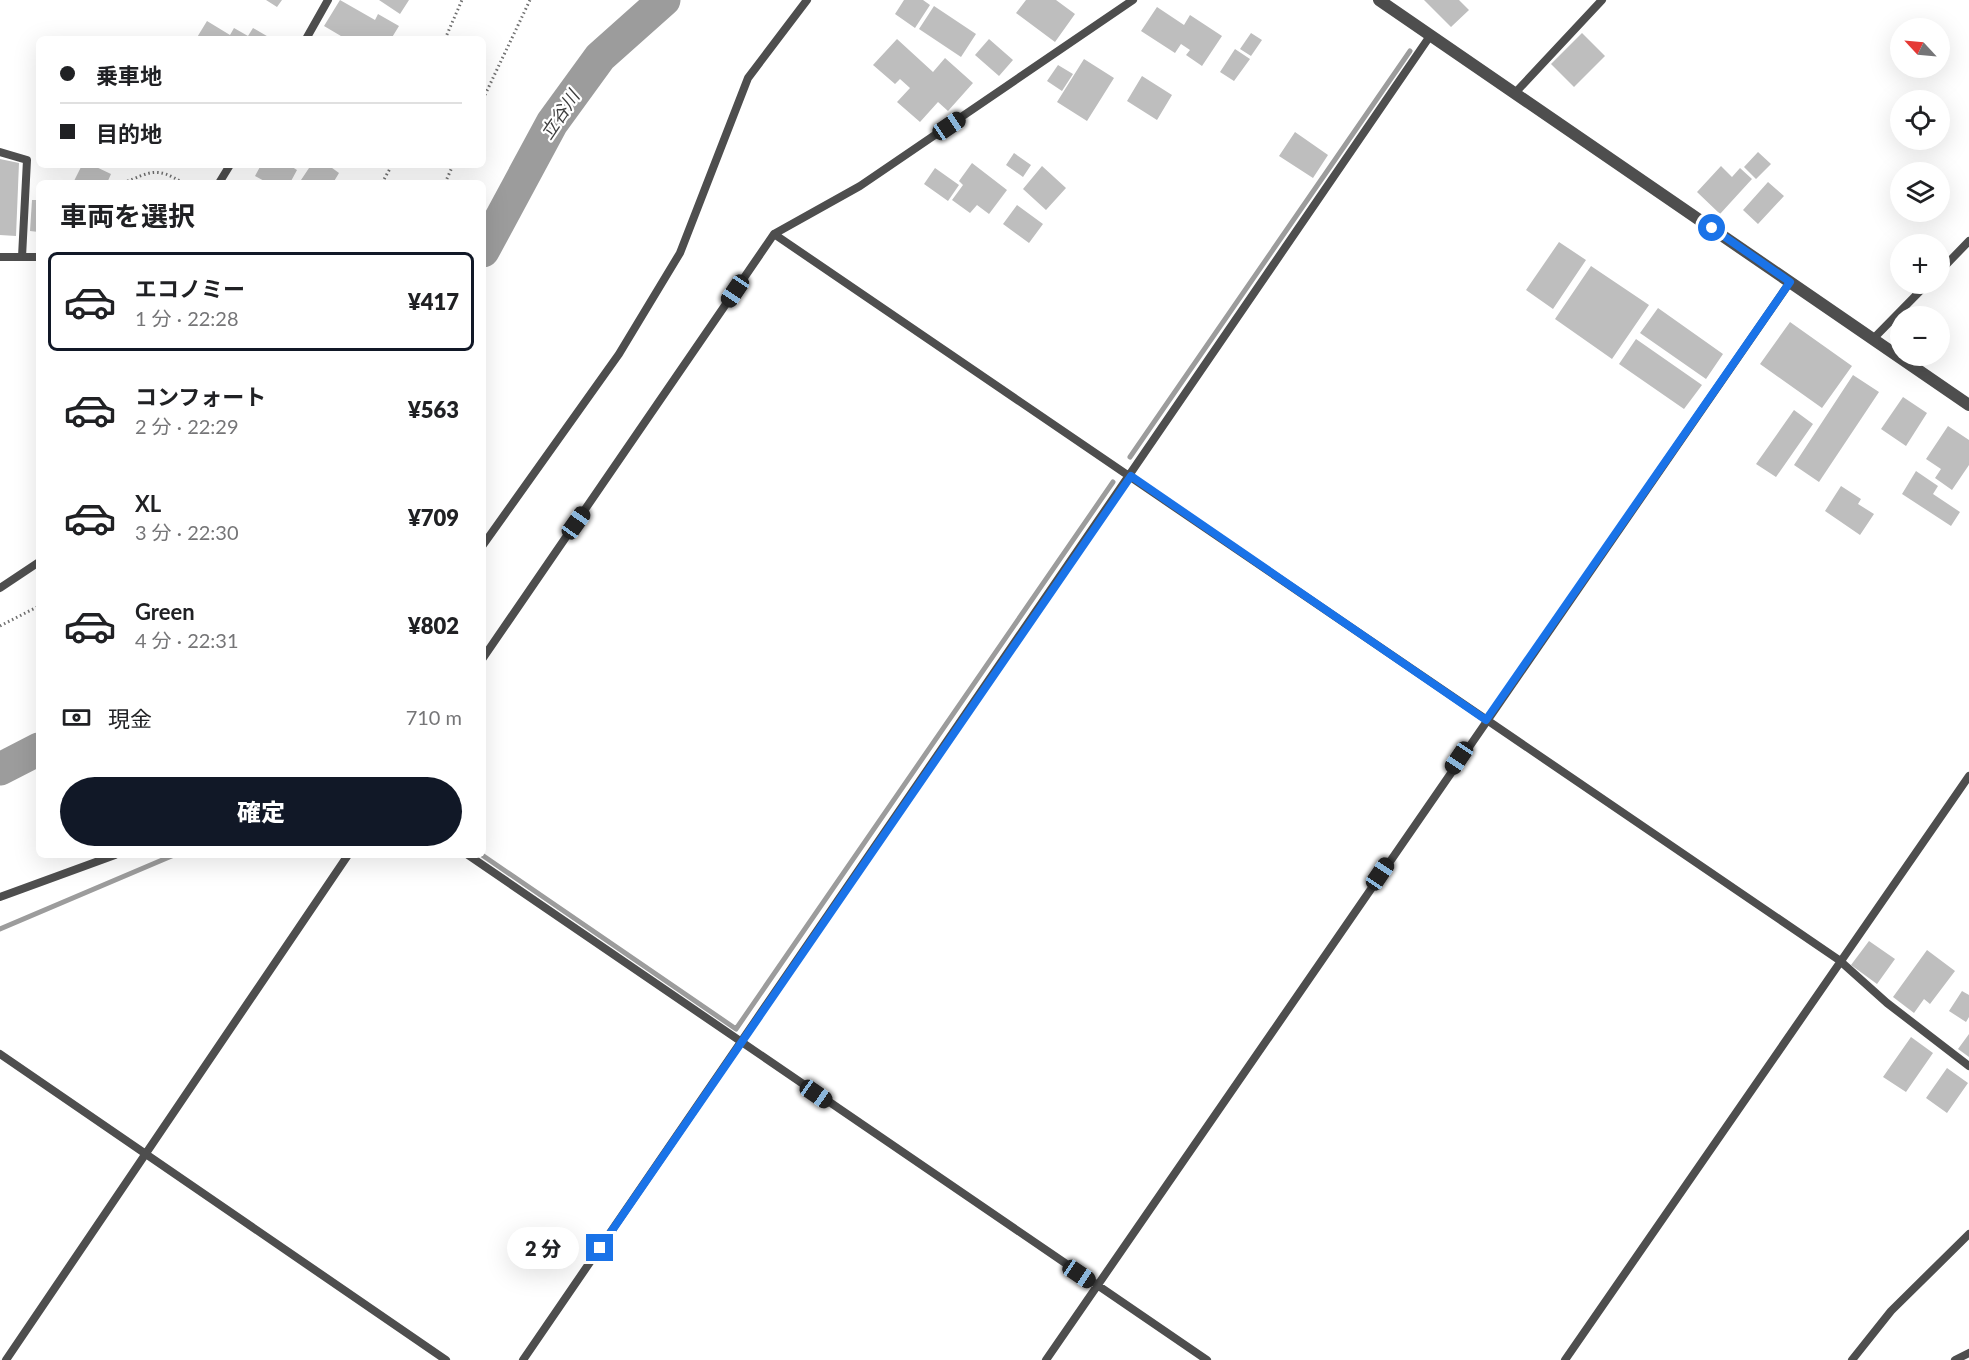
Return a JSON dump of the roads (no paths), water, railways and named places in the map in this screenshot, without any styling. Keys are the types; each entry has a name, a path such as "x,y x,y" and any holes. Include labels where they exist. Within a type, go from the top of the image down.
{"street":[{"path":"1379,0 1969,405"}],"lane":[{"path":"308,36 328,0"},
{"path":"486,541 619,354 680,253 748,78 807,0"},
{"path":"486,654 774,234 860,186 1133,0"},
{"path":"1515,93 1602,0"},
{"path":"523,1360 1131,476 1430,36"},
{"path":"0,152 27,160 22,257"},
{"path":"774,234 1839,960 1887,1003 1969,1066"},
{"path":"1950,261 1969,241"},
{"path":"0,256 36,257"},
{"path":"1046,1360 1790,282"},
{"path":"1873,339 1917,294"},
{"path":"0,588 36,564"},
{"path":"1565,1360 1839,960 1969,776"},
{"path":"0,897 107,858"},
{"path":"6,1360 346,858"},
{"path":"472,858 1207,1360"},
{"path":"0,1054 446,1360"},
{"path":"1852,1360 1891,1311 1969,1234"},
{"path":"1955,1360 1969,1353"}],"waterway":[{"name":"立谷川","path":"486,245 552,123 600,57 664,0"},
{"path":"1130,457 1410,51"},
{"path":"486,858 736,1029 1113,482"},
{"name":"立谷川","path":"0,769 36,751"},
{"path":"0,929 167,858"}]}
